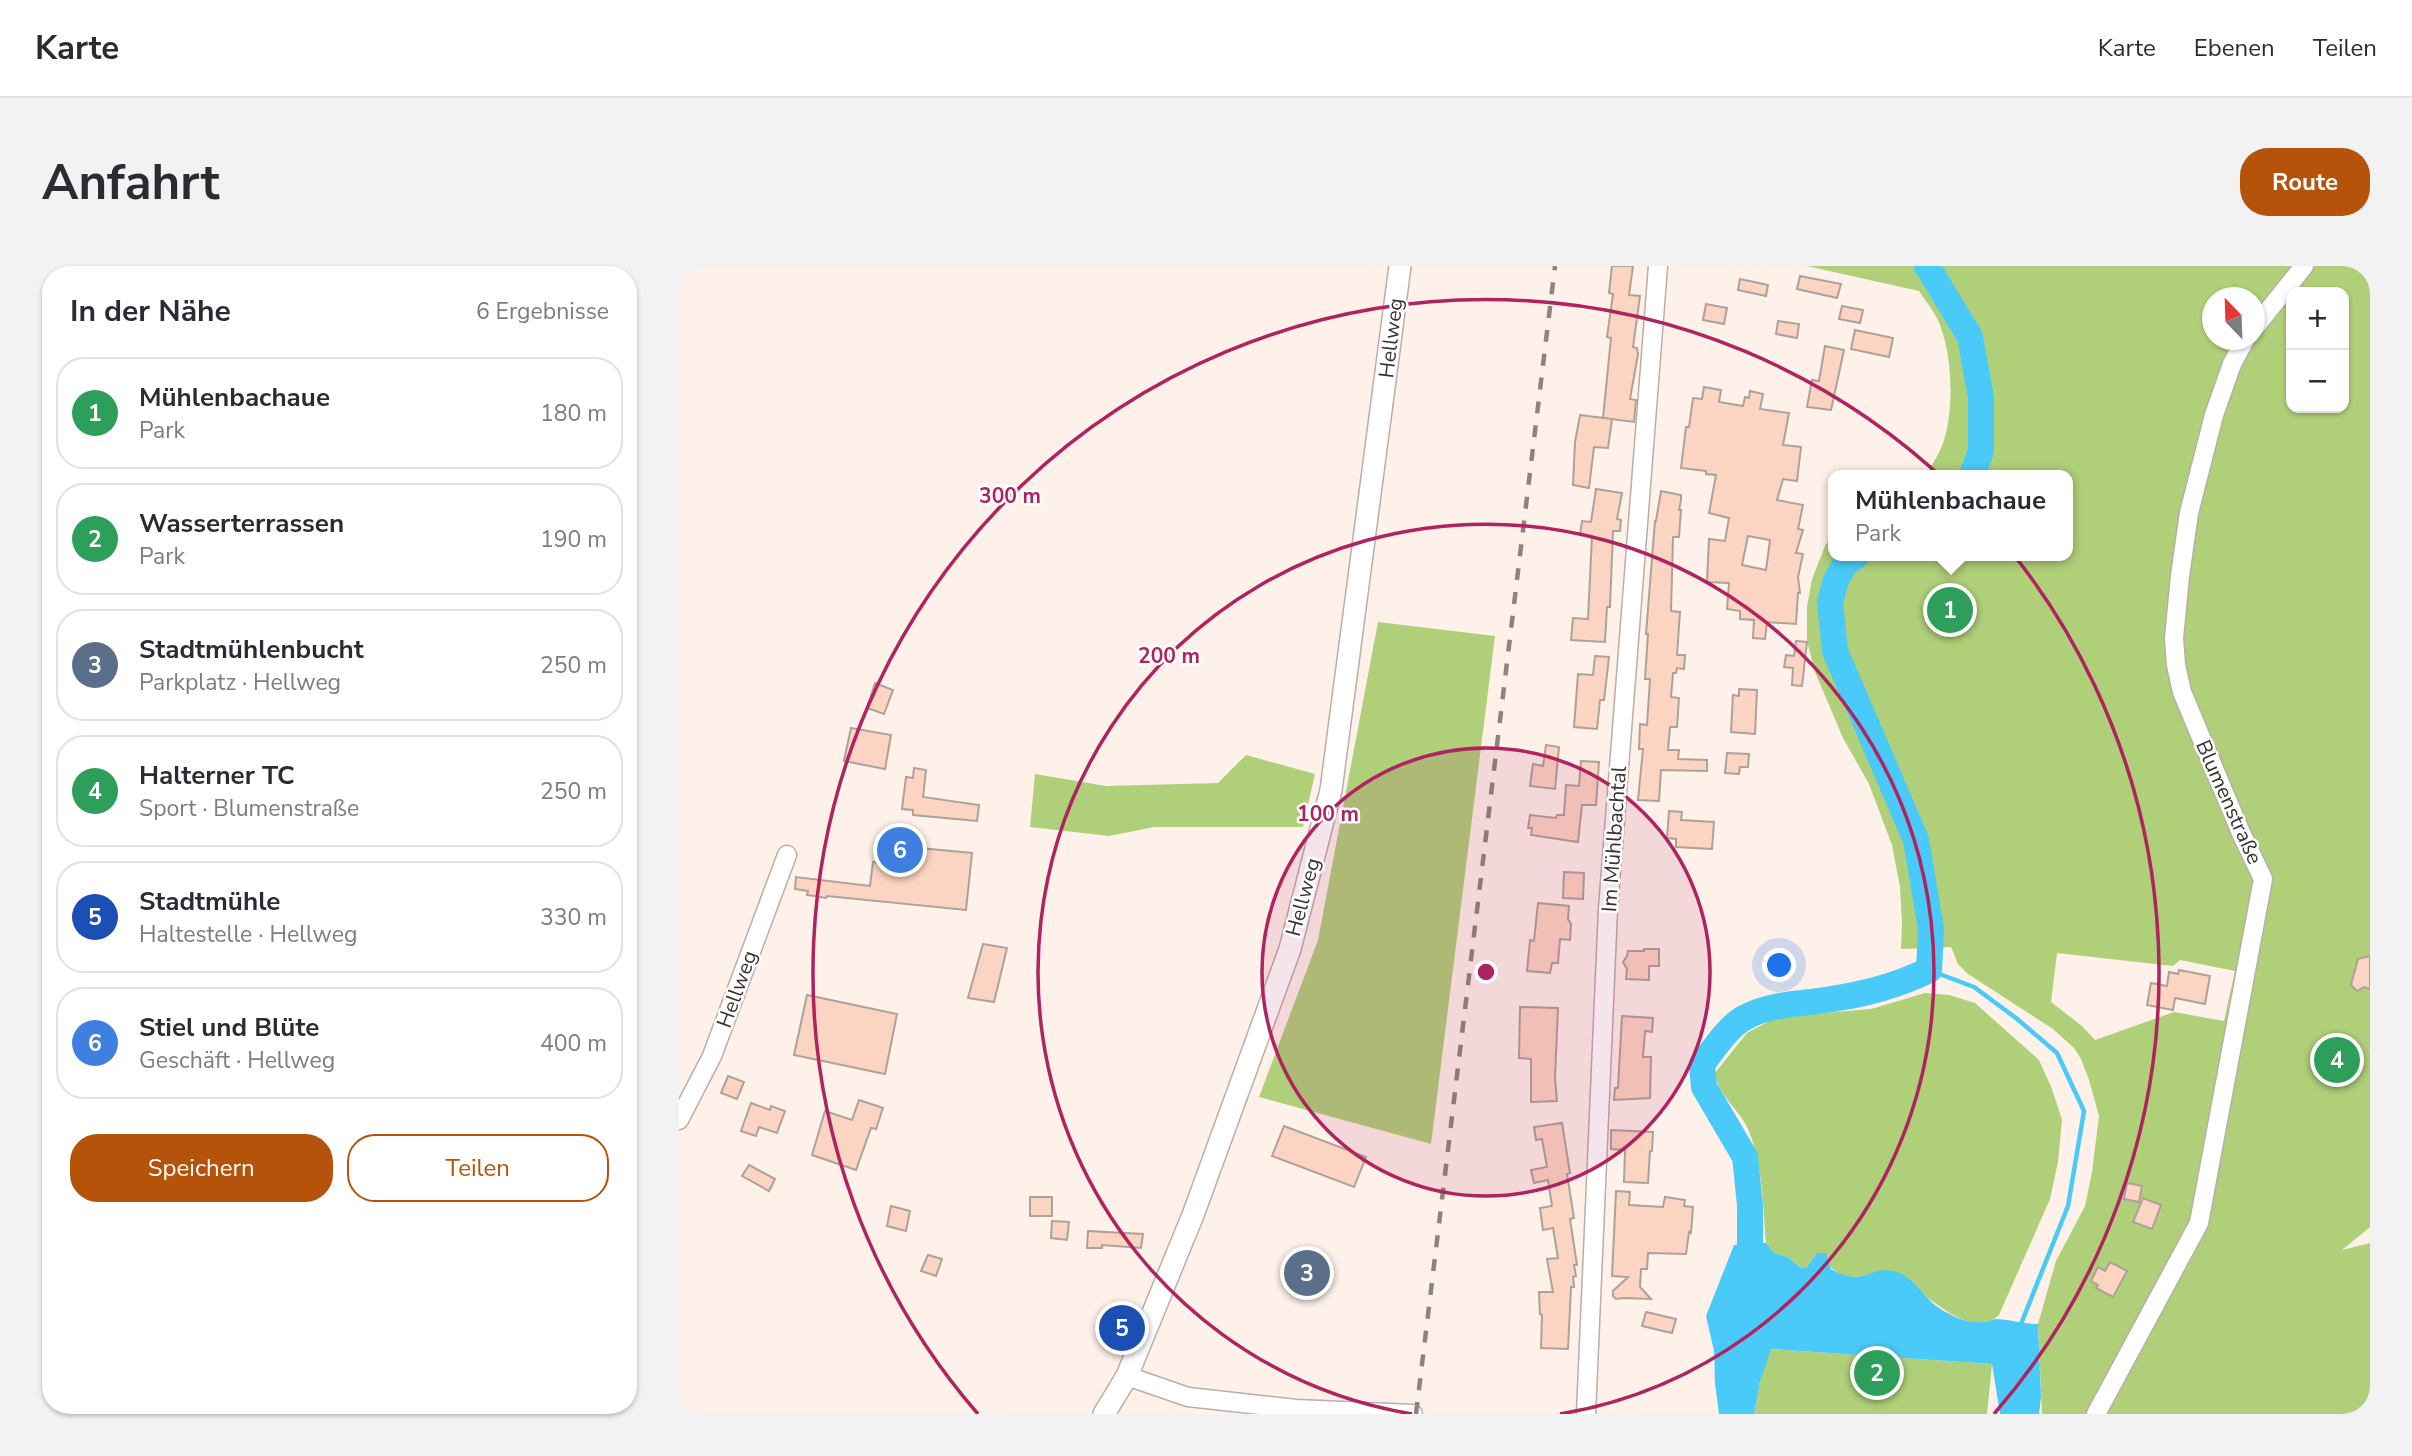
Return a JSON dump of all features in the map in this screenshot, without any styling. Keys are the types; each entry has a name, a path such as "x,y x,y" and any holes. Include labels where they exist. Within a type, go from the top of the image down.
{"street":[{"name":"Hellweg","path":"1104,1414 1126,1376 1191,1222 1290,949 1331,790 1400,266"},
{"name":"Im Mühlbachtal","path":"1586,1414 1608,909 1658,266"},
{"path":"2265,315 2304,266"},
{"name":"Blumenstraße","path":"2097,1414 2199,1223 2263,879 2182,692 2174,638 2182,563 2195,490 2214,415 2240,350"},
{"name":"Hellweg","path":"679,1120 712,1056 787,855"},
{"path":"1126,1376 1188,1397 1296,1409 1413,1414"}],"green space":[{"path":"1807,266 2370,266 2370,1227 2342,1250 2370,1243 2370,1414 2042,1414 2038,1324 2056,1261 2085,1206 2099,1116 2089,1080 2074,1048 2053,1029 1968,974 1958,964 1951,947 1901,949 1900,887 1892,845 1869,784 1843,738 1815,672 1807,641 1807,607 1812,579 1828,542 1828,561 2073,561 2073,470 1929,470 1940,450 1949,417 1949,364 1937,318 1919,291","holes":["2057,953 2173,966 2180,960 2235,971 2224,1021 2174,1012 2095,1040 2051,1002"]},
{"path":"1378,622 1495,636 1431,1144 1259,1097 1318,940"},
{"path":"1246,755 1315,774 1303,827 1154,827 1109,836 1030,827 1035,774 1106,786 1218,783"},
{"path":"1925,993 1949,995 1975,1003 2039,1060 2062,1120 2058,1162 2050,1199 1999,1315 1980,1323 1970,1322 1950,1313 1919,1292 1879,1271 1859,1276 1844,1276 1817,1253 1806,1268 1801,1268 1788,1257 1774,1253 1766,1243 1762,1185 1753,1142 1744,1122 1720,1088 1715,1073 1747,1033 1777,1017 1871,1009"},
{"path":"1770,1349 1992,1364 1987,1414 1754,1414"}],"water":[{"path":"1766,1243 1774,1253 1788,1257 1801,1268 1806,1268 1817,1253 1826,1253 1831,1269 1851,1277 1885,1270 1900,1273 1933,1304 1967,1321 1986,1322 2000,1319 2038,1324 2041,1397 2039,1414 2000,1414 1992,1364 1771,1349 1760,1382 1754,1414 1719,1414 1714,1351 1706,1316 1734,1245"}],"building":[{"path":"1612,266 1633,266 1629,295 1640,296 1633,347 1637,348 1638,354 1630,399 1636,400 1634,422 1603,418 1611,338 1607,337 1613,294 1609,293"},
{"path":"1800,276 1841,284 1837,298 1797,289"},
{"path":"1740,279 1768,285 1766,296 1738,290"},
{"path":"1706,304 1727,308 1724,324 1703,320"},
{"path":"1842,306 1863,310 1860,323 1839,319"},
{"path":"1778,321 1799,324 1797,338 1776,334"},
{"path":"1855,330 1893,338 1889,357 1851,349"},
{"path":"1825,346 1844,350 1831,410 1807,407 1812,380 1819,381"},
{"path":"1704,387 1721,390 1719,402 1743,406 1750,391 1763,394 1760,409 1789,413 1783,445 1801,447 1797,481 1783,479 1777,500 1803,505 1798,529 1803,530 1796,553 1803,554 1798,577 1800,593 1796,624 1767,622 1765,639 1753,638 1754,620 1740,619 1740,611 1727,609 1729,583 1707,582 1709,539 1725,541 1729,518 1709,513 1716,475 1681,468 1693,398 1702,399","holes":["1748,536 1770,540 1766,570 1742,565"]},
{"path":"1580,415 1612,419 1608,448 1594,447 1589,488 1573,485 1575,442"},
{"path":"1596,489 1622,493 1617,519 1621,520 1620,531 1613,531 1610,607 1607,607 1605,642 1571,640 1573,618 1588,619 1592,536 1580,535 1582,521 1591,522"},
{"path":"1661,491 1681,495 1679,537 1673,537 1671,611 1680,612 1677,655 1685,655 1684,669 1677,668 1676,673 1673,673 1671,697 1679,698 1677,727 1670,727 1668,750 1679,750 1678,759 1707,760 1707,771 1661,770 1659,801 1638,800 1643,749 1639,749 1640,724 1647,725 1650,679 1645,679 1646,634 1655,521"},
{"path":"1796,641 1807,642 1802,686 1792,685 1793,668 1784,667 1786,655 1794,656"},
{"path":"1595,656 1609,657 1604,700 1600,700 1597,729 1574,727 1578,674 1593,675"},
{"path":"875,683 893,690 884,714 867,708"},
{"path":"1739,689 1757,690 1755,734 1731,732 1733,695 1739,696"},
{"path":"851,728 891,735 885,769 844,761"},
{"path":"1546,745 1559,747 1555,789 1530,786 1533,764 1543,766"},
{"path":"1727,753 1749,754 1748,767 1740,767 1739,774 1725,773"},
{"path":"1581,761 1599,762 1596,805 1582,805 1578,842 1531,835 1532,828 1528,828 1530,815 1556,818 1557,815 1564,815 1566,785 1579,786"},
{"path":"914,768 926,770 923,797 979,805 977,821 913,815 913,810 902,809 906,777 913,778"},
{"path":"1669,811 1682,812 1681,820 1714,822 1712,849 1676,847 1676,839 1667,838"},
{"path":"888,845 972,853 966,910 826,898 807,895 808,891 795,889 796,877 870,886 873,862 886,864"},
{"path":"1564,872 1584,873 1583,899 1563,898"},
{"path":"1538,903 1569,906 1570,940 1560,939 1558,963 1552,963 1550,973 1527,971 1530,940 1534,941"},
{"path":"983,944 1007,948 994,1002 968,998"},
{"path":"1659,949 1659,966 1649,966 1649,980 1626,979 1627,969 1623,962 1628,951"},
{"path":"2370,956 2370,989 2364,987 2357,991 2351,985 2358,959"},
{"path":"2179,970 2210,976 2205,1004 2175,998 2173,1010 2147,1005 2151,983 2167,986 2169,972 2178,974"},
{"path":"807,995 897,1014 885,1074 794,1055"},
{"path":"1520,1007 1558,1008 1555,1078 1557,1101 1531,1102 1531,1059 1519,1058"},
{"path":"1622,1016 1653,1018 1652,1032 1645,1031 1643,1057 1651,1057 1650,1098 1614,1100 1615,1088 1618,1088"},
{"path":"728,1076 744,1082 737,1099 721,1093"},
{"path":"859,1100 883,1108 876,1129 871,1128 856,1170 812,1155 825,1111 852,1120"},
{"path":"751,1103 770,1110 771,1106 785,1111 777,1133 759,1127 756,1136 741,1131"},
{"path":"1562,1123 1570,1173 1567,1174 1574,1218 1570,1219 1577,1265 1574,1265 1574,1287 1571,1287 1568,1349 1541,1348 1542,1315 1539,1292 1553,1292 1547,1259 1558,1258 1553,1228 1543,1230 1540,1208 1552,1206 1548,1180 1534,1183 1531,1170 1547,1167 1542,1139 1536,1140 1534,1127"},
{"path":"1284,1126 1366,1157 1354,1187 1272,1156"},
{"path":"1611,1130 1653,1132 1648,1183 1624,1182 1625,1150 1611,1149"},
{"path":"749,1165 775,1179 769,1191 742,1176"},
{"path":"2127,1183 2142,1186 2139,1202 2124,1199"},
{"path":"1616,1191 1630,1192 1629,1205 1663,1207 1665,1197 1685,1200 1684,1206 1693,1207 1686,1254 1648,1253 1647,1269 1641,1269 1640,1287 1651,1299 1616,1299 1613,1296 1613,1291 1628,1277 1612,1276"},
{"path":"1030,1197 1052,1197 1052,1216 1030,1216"},
{"path":"2143,1198 2161,1205 2152,1229 2133,1222"},
{"path":"891,1206 910,1211 906,1231 887,1226"},
{"path":"1052,1221 1069,1222 1067,1240 1051,1238"},
{"path":"1088,1231 1143,1234 1141,1248 1102,1245 1102,1248 1087,1248"},
{"path":"928,1255 942,1259 936,1276 921,1271"},
{"path":"2110,1262 2127,1271 2113,1297 2096,1288 2098,1285 2091,1281 2098,1267 2105,1271"},
{"path":"1646,1312 1676,1319 1672,1333 1642,1326"}],"waterway":[{"path":"1927,266 1970,337 1981,397 1981,451 1974,470"},
{"path":"1750,1277 1750,1205 1745,1157 1704,1087 1702,1064 1733,1026 1755,1013 1785,1005 1865,993 1891,986 1929,970 1931,929 1916,840 1835,651 1830,602 1836,580 1849,561"},
{"path":"1929,970 1974,987 2057,1053 2084,1111 2068,1206 2021,1324"}],"railway":[{"path":"1416,1414 1555,266"}],"place":[{"name":"Mühlenbachaue","path":"1950,610"},
{"name":"Stiel und Blüte","path":"900,850"},
{"name":"Halterner TC","path":"2337,1060"},
{"name":"Stadtmühlenbucht","path":"1307,1273"},
{"name":"Stadtmühle","path":"1122,1328"},
{"name":"Wasserterrassen","path":"1877,1373"}]}
